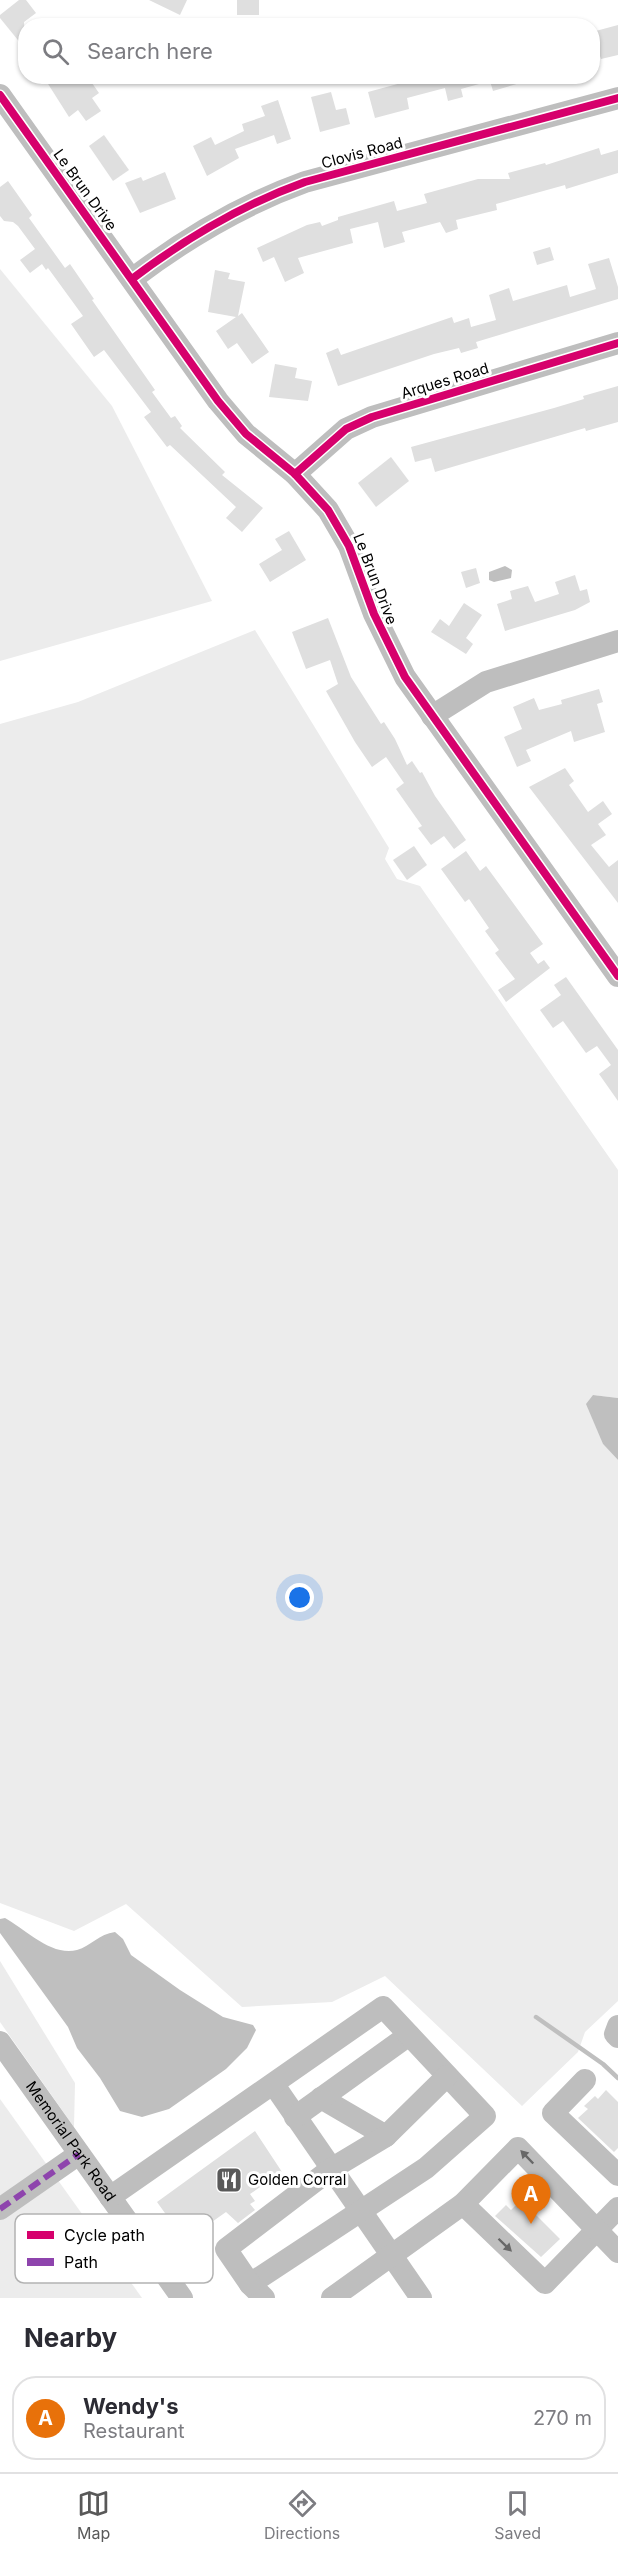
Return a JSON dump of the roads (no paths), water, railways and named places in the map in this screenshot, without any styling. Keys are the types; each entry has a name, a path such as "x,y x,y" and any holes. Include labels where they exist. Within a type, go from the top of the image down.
{"street":[{"name":"Le Brun Drive","path":"0,94 218,401 246,434 295,474 340,528 388,649 432,716 618,976"},
{"name":"Clovis Road","path":"132,279 195,234 272,194 305,182 618,98"},
{"name":"Arques Road","path":"295,474 346,429 372,417 618,343"},
{"path":"432,716 486,682 618,641"},
{"path":"110,2198 383,2007 485,2116 426,2168 360,2211 257,2291 226,2249 331,2169 386,2136 447,2076"},
{"path":"618,2026 615,2034 618,2037"},
{"path":"295,2117 409,2035"},
{"name":"Memorial Park Road","path":"0,2042 122,2214"},
{"path":"585,2080 553,2113 618,2175"},
{"path":"273,2085 421,2298"},
{"path":"321,2098 386,2136"},
{"path":"332,2298 463,2204 518,2148 618,2252"},
{"path":"0,2209 79,2154"},
{"path":"463,2204 544,2283 618,2208"},
{"name":"Memorial Park Road","path":"171,2283 182,2298"}],"waterway":[{"path":"536,2017 603,2064 618,2078"}],"place":[{"name":"Golden Corral","path":"229,2180"},
{"name":"Wendy's","path":"531,2224"}]}
